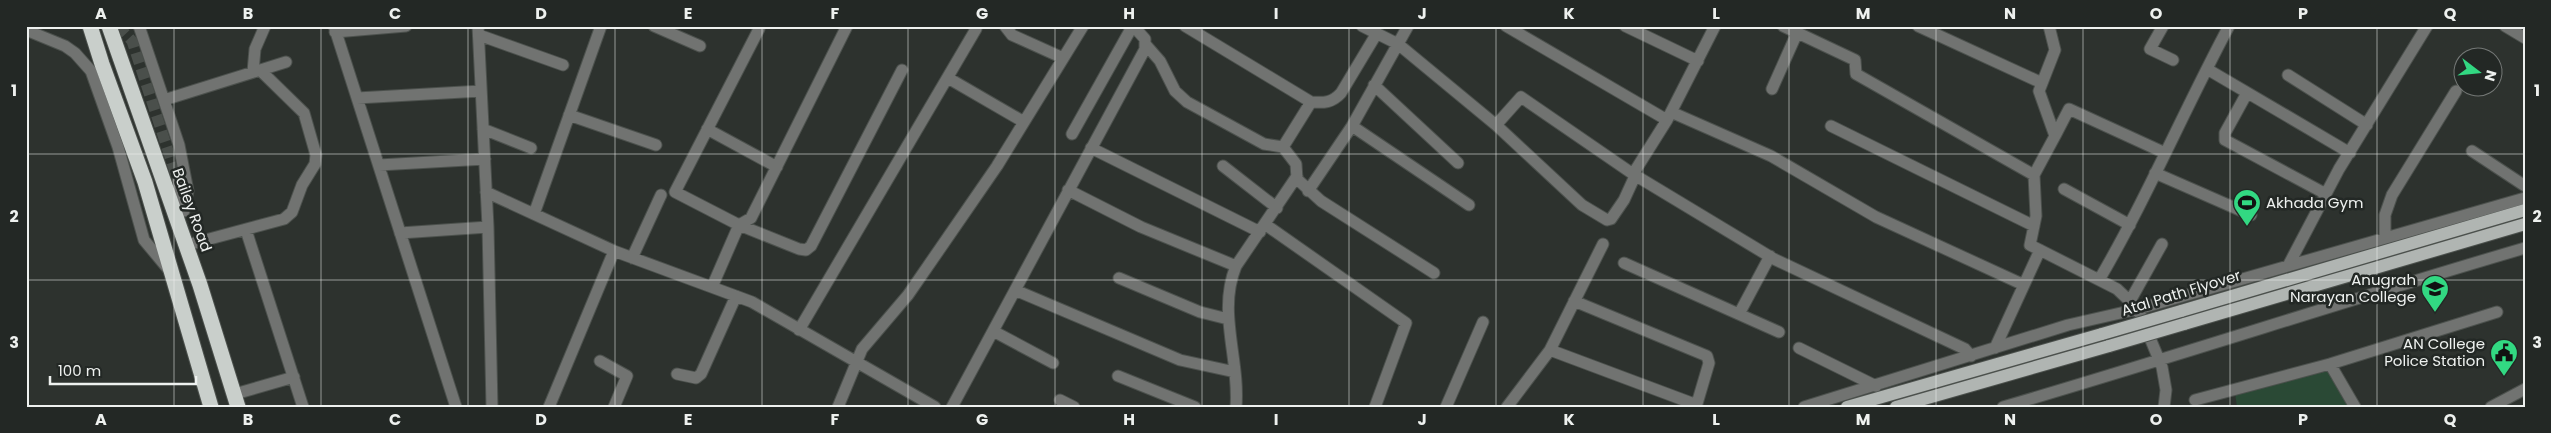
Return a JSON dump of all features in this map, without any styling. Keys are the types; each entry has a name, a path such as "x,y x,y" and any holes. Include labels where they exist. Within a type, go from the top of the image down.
{"highway":[{"path":"90,26 145,182 170,271 213,407"},
{"name":"Bailey Road","path":"109,26 181,217 186,245 236,401"},
{"path":"213,407 215,392 208,365 217,361 222,365 225,375 230,379"}],"main road":[{"name":"Atal Path Flyover","path":"1896,407 2109,346 2183,317 2525,210"},
{"name":"Atal Path Flyover","path":"1847,407 2102,334 2183,317 2525,224"}],"street":[{"path":"139,26 179,145 188,191 181,217"},
{"path":"186,245 277,222 289,216 316,158 304,113 257,71 255,49 265,26"},
{"path":"406,26 335,29 456,407"},
{"path":"654,26 700,46"},
{"path":"712,287 739,224 751,218 847,26"},
{"path":"1005,26 1012,35 1063,58"},
{"path":"838,407 862,349 913,287 997,166 1083,26"},
{"path":"1185,26 1311,102 1329,102 1337,97 1387,39 1408,26"},
{"path":"1363,26 1387,39 1496,125 1582,204 1607,220 1611,219 1637,177 1716,26"},
{"path":"1506,26 1669,116 1771,156 1876,217 2024,285"},
{"path":"1625,26 1698,61"},
{"path":"1783,26 1855,60 1856,74 2034,176"},
{"path":"1918,26 2042,83"},
{"path":"2049,26 2055,50 2039,91 2055,136"},
{"path":"2162,26 2150,49 2173,60"},
{"path":"2099,280 2130,225 2229,26"},
{"path":"2288,266 2326,194 2427,26"},
{"path":"2504,26 2525,38"},
{"path":"534,214 569,115 597,27"},
{"path":"1072,134 1134,27 1160,61 1175,91 1187,102 1264,144 1283,147 1296,164 1301,183 1434,273"},
{"path":"759,29 675,192 739,224 799,248 806,250 811,246 902,70"},
{"path":"799,330 976,29"},
{"path":"26,30 65,46 75,53 91,71 118,147 144,240 170,271"},
{"path":"492,407 488,227 478,31 563,65"},
{"path":"1772,89 1797,33"},
{"path":"1236,407 1235,372 1228,319 1230,281 1236,266 1268,230 1276,208 1352,126 1374,85 1387,39"},
{"path":"952,407 1146,45"},
{"path":"164,100 286,62"},
{"path":"2207,69 2350,153"},
{"path":"2288,75 2367,125"},
{"path":"948,78 1024,122"},
{"path":"1374,85 1458,163"},
{"path":"357,98 481,91"},
{"path":"2247,93 2225,133 2226,140 2326,194"},
{"path":"2385,236 2385,215 2392,195 2454,93"},
{"path":"1496,125 1521,97 1637,177 1770,256 1965,349 1970,356"},
{"path":"1283,147 1311,102"},
{"path":"2164,407 2166,390 2158,361 2134,305 2117,290 2030,245 2036,216 2034,176 2069,109 2165,153"},
{"path":"569,115 656,146"},
{"path":"1352,126 1468,205"},
{"path":"1831,126 2034,226"},
{"path":"483,129 531,148"},
{"path":"706,129 777,167"},
{"path":"1091,148 1268,230 1406,323 1375,407"},
{"path":"2472,151 2525,186"},
{"path":"378,165 484,159"},
{"path":"1223,166 1276,208"},
{"path":"2155,173 2251,215"},
{"path":"178,181 181,217"},
{"path":"2064,189 2130,225"},
{"path":"1068,190 1141,227 1236,266"},
{"path":"486,192 614,251 752,302 935,407"},
{"path":"632,258 661,195"},
{"path":"1804,407 2134,305 2288,266 2385,236 2525,198"},
{"path":"400,233 488,227"},
{"path":"246,230 303,407"},
{"path":"1507,407 1550,350 1603,244"},
{"path":"2134,305 2162,244"},
{"path":"2003,407 2158,361 2339,302 2525,248"},
{"path":"1995,348 2040,250"},
{"path":"549,407 614,251"},
{"path":"1739,314 1770,256"},
{"path":"1624,263 1779,332"},
{"path":"1119,278 1200,312 1228,319"},
{"path":"1015,290 1180,360 1235,372"},
{"path":"677,374 696,378 701,374 736,296"},
{"path":"1550,350 1696,406 1709,362 1707,356 1574,301"},
{"path":"2195,400 2330,364 2497,312"},
{"path":"1446,407 1483,322"},
{"path":"993,331 1053,363"},
{"path":"1799,348 1876,386"},
{"path":"600,361 627,376 614,407"},
{"path":"2330,364 2355,407"},
{"path":"1118,376 1195,407"},
{"path":"236,401 294,377"},
{"path":"2491,407 2525,389"},
{"path":"1060,400 1074,407"}],"green space":[{"path":"2321,370 2330,372 2349,407 2237,407 2235,393"}],"tunnel":[{"path":"118,26 132,41 178,181"}],"place":[{"name":"Akhada Gym","path":"2247,227"},
{"name":"Anugrah Narayan College","path":"2435,313"},
{"name":"AN College Police Station","path":"2504,377"}]}
